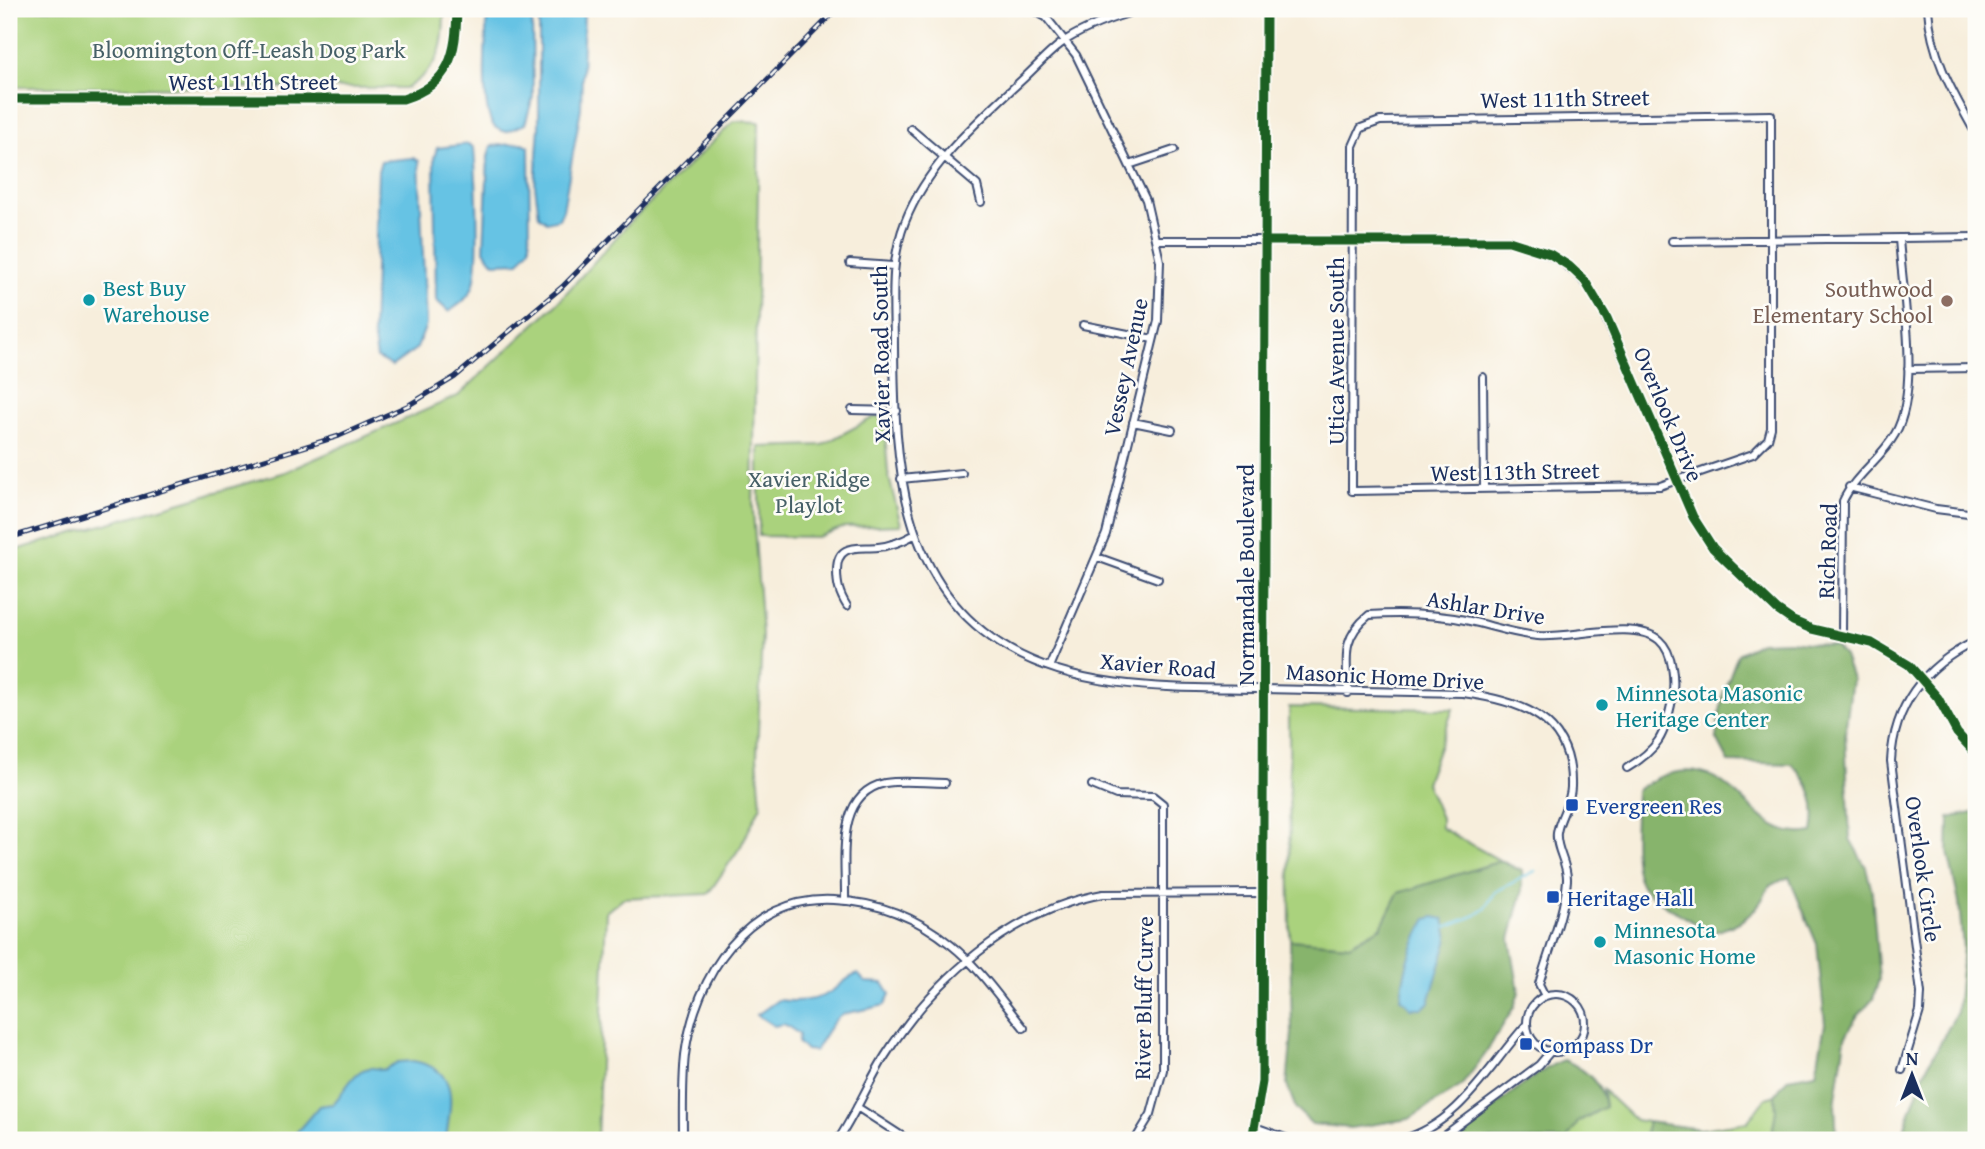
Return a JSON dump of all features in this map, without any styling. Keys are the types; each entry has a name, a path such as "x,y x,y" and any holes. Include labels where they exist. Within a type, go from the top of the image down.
{"street":[{"name":"West 111th Street","path":"9,99 403,99 418,95 442,76 450,62 457,32 457,9"},
{"name":"Vessey Avenue","path":"1031,9 1046,17 1076,55 1146,200 1157,240 1159,309 1106,534 1049,667"},
{"path":"1065,40 1142,9"},
{"name":"Normandale Boulevard","path":"1252,1140 1262,1082 1266,9"},
{"path":"1928,9 1933,47 1941,69 1976,134"},
{"name":"Xavier Road South","path":"1049,667 1006,647 959,606 931,567 914,535 901,479 893,266 904,225 914,202 945,156 973,125 1065,40"},
{"name":"West 111th Street","path":"1362,128 1380,121 1771,115"},
{"name":"West 113th Street","path":"1352,491 1660,486 1752,454 1768,439 1771,429 1771,115"},
{"name":"Utica Avenue South","path":"1352,491 1353,146 1362,128"},
{"path":"911,129 977,185 981,202"},
{"path":"1129,165 1174,149"},
{"path":"1672,242 1976,237"},
{"name":"Rich Road","path":"1842,635 1843,501 1849,487 1884,450 1903,419 1908,402 1899,238"},
{"name":"Overlook Drive","path":"1157,240 1509,241 1550,254 1569,266 1585,281 1607,318 1677,482 1702,533 1743,579 1793,621 1891,653 1922,678 1938,698 1957,733 1976,754"},
{"path":"850,263 893,266"},
{"path":"1083,325 1153,339"},
{"path":"1908,369 1976,368"},
{"path":"1483,377 1484,489"},
{"path":"852,410 897,411"},
{"path":"1133,422 1172,430"},
{"path":"901,479 962,473"},
{"path":"1849,487 1936,509 1976,514"},
{"path":"847,606 837,588 837,559 841,553 852,548 891,545 914,535"},
{"path":"1097,557 1158,579"},
{"name":"Ashlar Drive","path":"1348,693 1346,647 1353,629 1369,615 1438,616 1539,636 1632,631 1658,638 1668,651 1673,696 1665,730 1656,747 1627,768"},
{"name":"Overlook Circle","path":"1902,1070 1920,1010 1922,993 1891,761 1892,743 1902,708 1922,678 1941,662 1976,641"},
{"name":"Xavier Road","path":"1049,667 1145,685 1264,689"},
{"name":"Masonic Home Drive","path":"1264,689 1348,693 1428,692 1489,697 1537,716 1562,736 1571,788 1557,835 1567,881 1539,984 1544,994"},
{"path":"845,901 847,824 855,802 874,787 885,783 945,783"},
{"name":"River Bluff Curve","path":"1092,785 1116,795 1153,796 1163,803 1163,1070 1151,1114 1135,1140"},
{"path":"838,1140 886,1055 908,1024 970,960 1010,929 1055,906 1103,894 1263,893"},
{"path":"683,1140 683,1081 691,1026 711,975 726,952 755,920 784,905 827,900 845,901 880,906 905,916 929,929 970,960 1024,1028"},
{"path":"1400,1140 1426,1132 1464,1102 1526,1024 1529,1011 1544,994 1562,995 1575,1001 1582,1010 1585,1024 1577,1043 1565,1051 1550,1052 1538,1046 1529,1036 1526,1024"},
{"path":"1438,1140 1539,1065 1550,1052"},
{"path":"857,1107 908,1140"},
{"path":"1255,1127 1291,1140"}],"green space":[{"name":"Bloomington Off-Leash Dog Park","path":"9,9 444,9 444,23 441,45 434,64 407,88 9,87"},
{"path":"734,121 759,122 753,511 762,634 757,756 761,805 741,846 708,894 623,898 606,912 597,1140 9,1140 9,552 285,472 458,396 558,302 629,223"},
{"name":"Xavier Ridge Playlot","path":"874,417 884,417 888,473 901,525 845,527 817,537 759,536 759,447 822,445"},
{"path":"1789,641 1835,646 1844,656 1852,679 1845,733 1850,839 1866,867 1872,892 1879,979 1873,999 1856,1018 1845,1038 1835,1105 1837,1140 1771,1140 1776,1111 1775,1095 1788,1078 1816,1073 1825,1024 1817,944 1789,877 1769,886 1759,904 1739,922 1710,933 1643,887 1636,867 1636,790 1665,775 1690,771 1710,776 1727,786 1774,826 1792,833 1813,832 1815,813 1812,795 1792,764 1729,762 1716,737 1723,694 1738,654 1760,642"},
{"path":"1289,707 1453,709 1426,783 1441,818 1441,828 1501,861 1398,893 1381,927 1349,945 1290,940"},
{"path":"1976,812 1976,1140 1900,1140 1924,1073 1957,1012 1963,948 1959,903 1948,852 1949,818"},
{"path":"1501,861 1522,871 1522,893 1510,939 1519,992 1514,1007 1484,1056 1461,1086 1409,1119 1350,1128 1312,1124 1296,1109 1287,1085 1292,1033 1290,940 1349,945 1381,927 1398,893"},
{"path":"1564,1060 1592,1078 1597,1084 1605,1107 1579,1121 1566,1140 1458,1140 1524,1084"},
{"path":"1603,1090 1635,1120 1648,1122 1644,1140 1566,1140 1579,1121 1605,1107"},
{"path":"1775,1095 1776,1111 1771,1140 1719,1140 1701,1129 1747,1122 1766,1098"},
{"path":"1648,1122 1701,1129 1719,1140 1644,1140"}],"water":[{"path":"487,9 532,9 533,97 525,124 506,132 496,128 490,120 487,107"},
{"path":"539,9 584,9 581,108 563,210 559,219 547,222 539,216 535,186 539,126"},
{"path":"523,143 529,146 530,248 519,262 494,263 484,250 488,156 491,146"},
{"path":"469,144 474,148 477,262 472,289 462,302 449,312 436,300 434,158 437,148"},
{"path":"413,158 419,161 426,325 417,348 392,366 377,358 373,334 378,171 381,161"},
{"path":"1427,919 1444,919 1448,939 1429,1002 1423,1008 1411,1008 1401,998 1407,967 1422,928"},
{"path":"858,974 865,982 883,983 890,994 885,1005 842,1015 836,1019 815,1051 806,1050 798,1043 799,1034 784,1024 774,1026 757,1015 778,1000 804,1001 823,996"},
{"path":"413,1061 429,1066 446,1080 450,1102 446,1140 290,1140 319,1106 333,1104 360,1072 374,1068 383,1070 398,1062"}],"waterway":[{"path":"1446,927 1476,915 1485,909 1495,892 1535,871"}],"railway":[{"path":"9,538 339,436 409,405 455,377 562,287 837,9"}],"cycle path":[{"path":"9,99 403,99 432,85 448,65 455,40 457,9"},
{"path":"1252,1140 1262,1082 1266,9"},
{"path":"1266,241 1509,241 1550,254 1569,266 1585,281 1607,318 1693,517 1713,548 1777,610 1793,621 1812,629 1872,643 1909,665 1938,698 1957,733 1976,754"}],"place":[{"name":"Best Buy Warehouse","path":"89,300"},
{"name":"Southwood Elementary School","path":"1947,301"},
{"name":"Minnesota Masonic Heritage Center","path":"1602,705"},
{"name":"Evergreen Res","path":"1572,805"},
{"name":"Heritage Hall","path":"1553,897"},
{"name":"Minnesota Masonic Home","path":"1600,942"},
{"name":"Compass Dr","path":"1526,1044"}]}
